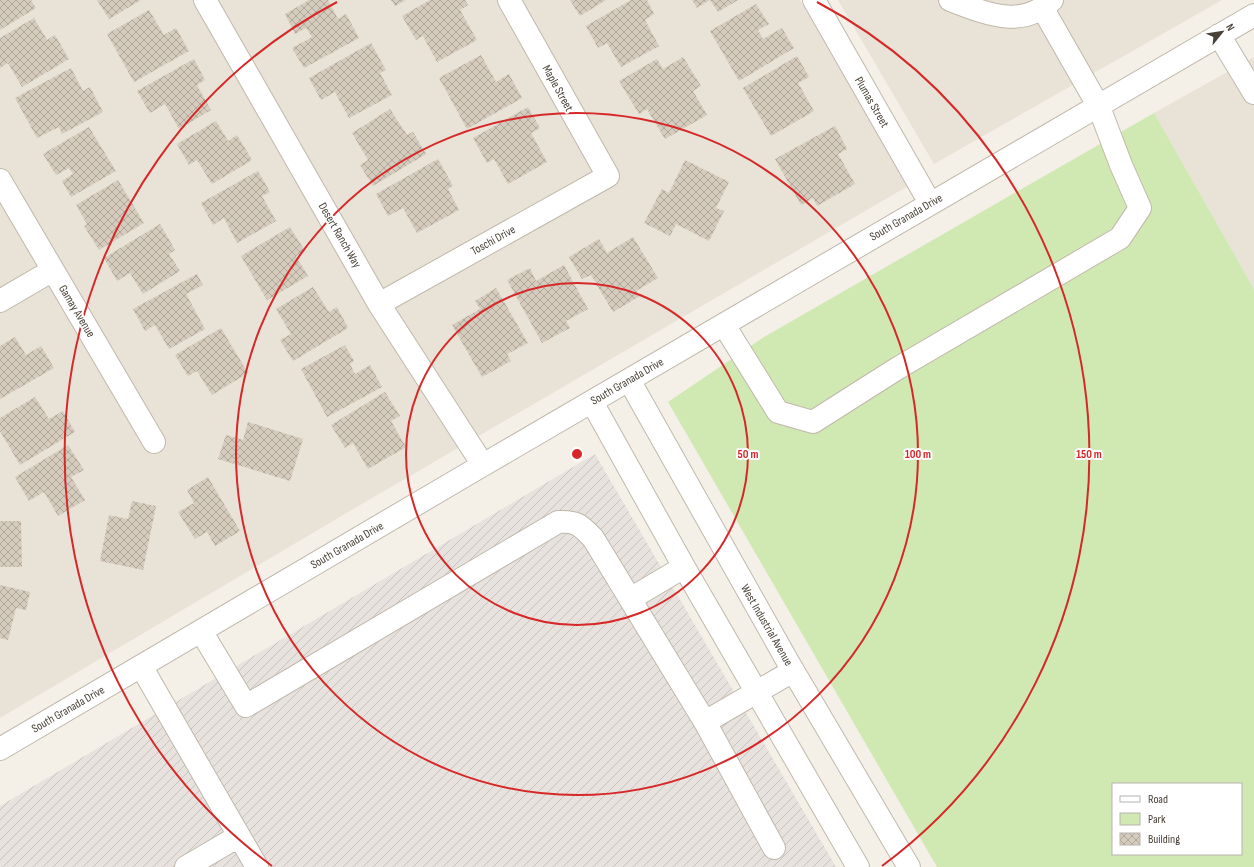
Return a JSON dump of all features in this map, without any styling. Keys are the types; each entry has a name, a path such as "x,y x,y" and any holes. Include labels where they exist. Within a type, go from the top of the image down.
{"street":[{"name":"Desert Ranch Way","path":"205,0 379,304 483,465"},
{"name":"Maple Street","path":"509,0 608,176"},
{"name":"Plumas Street","path":"814,0 930,203"},
{"path":"724,325 778,412 813,422 898,368 1120,238 1140,208 1120,165 1099,107 1048,4 1027,16 1009,18 950,0"},
{"name":"South Granada Drive","path":"0,749 930,203 1099,107 1254,15"},
{"path":"1219,35 1254,93"},
{"name":"Toschi Drive","path":"379,304 608,176"},
{"name":"Gamay Avenue","path":"0,180 154,442"},
{"path":"0,301 53,270"},
{"name":"West Industrial Avenue","path":"629,380 793,671 909,867"},
{"path":"592,402 684,567 858,867"},
{"path":"201,631 246,706 558,522 579,524 593,538 705,722 774,848"},
{"path":"630,599 684,567"},
{"path":"141,666 257,867"},
{"path":"705,722 756,690 793,671"},
{"path":"186,867 239,836"}],"shaded area":[{"path":"0,0 800,0 908,186 355,508 0,718"},
{"path":"838,0 1222,0 934,164"},
{"path":"1254,57 1254,289 1154,113"},
{"path":"595,454 836,867 0,867 0,806"}],"green space":[{"path":"1154,113 1254,289 1254,867 937,867 668,402 764,337"}],"building":[{"path":"0,0 31,0 36,8 0,30"},
{"path":"97,0 141,0 109,19"},
{"path":"309,0 328,0 338,19 346,14 359,38 304,68 292,48 312,37 306,28 295,34 285,14"},
{"path":"391,0 406,0 395,6"},
{"path":"430,0 465,0 468,5 460,10 477,40 437,62 423,36 416,40 402,16"},
{"path":"570,0 606,0 580,16"},
{"path":"631,0 647,0 654,14 645,20 659,46 621,67 607,43 598,48 586,26"},
{"path":"692,0 710,0 697,8"},
{"path":"710,0 738,0 718,12"},
{"path":"756,4 769,24 758,30 763,39 782,28 794,48 739,81 710,31"},
{"path":"149,10 164,35 176,28 189,51 134,82 107,34"},
{"path":"34,18 47,40 55,35 69,59 22,87 8,63 0,68 0,38"},
{"path":"371,43 386,70 380,73 392,95 349,118 335,92 321,100 309,78"},
{"path":"481,55 496,82 509,74 522,98 467,129 439,78"},
{"path":"797,56 809,77 798,83 814,111 771,136 743,88"},
{"path":"683,57 701,86 693,91 707,115 665,139 647,109 639,114 619,81 657,59 663,69"},
{"path":"194,59 205,80 197,85 211,110 179,129 165,104 150,113 137,91"},
{"path":"71,68 83,91 90,87 103,112 62,134 59,127 37,138 15,98"},
{"path":"528,107 540,128 531,133 547,162 508,184 494,159 487,163 473,138"},
{"path":"390,109 407,135 413,132 426,154 373,186 360,165 368,160 352,133"},
{"path":"216,121 228,141 237,135 252,160 212,184 197,160 189,165 177,144"},
{"path":"835,126 847,149 838,154 855,184 817,206 813,198 801,205 775,159"},
{"path":"89,127 116,171 71,197 62,181 73,174 69,168 56,175 43,154"},
{"path":"438,159 453,186 448,189 459,210 417,233 403,208 388,216 376,194"},
{"path":"685,160 729,182 716,208 724,211 709,241 676,224 670,236 644,223 662,189 669,193"},
{"path":"258,171 270,192 262,196 276,221 237,243 224,218 213,225 201,203"},
{"path":"118,180 144,223 99,250 84,226 87,224 76,205"},
{"path":"160,224 175,250 169,254 180,271 143,294 130,273 117,281 104,258"},
{"path":"290,227 305,251 296,256 308,276 267,300 241,256"},
{"path":"633,237 658,278 636,291 640,296 613,312 591,275 582,279 569,257 599,239 607,253"},
{"path":"564,265 588,309 566,321 570,328 542,343 507,280 530,268 536,281"},
{"path":"197,274 203,285 186,294 205,329 169,349 155,325 145,331 133,309"},
{"path":"313,287 329,312 337,307 348,328 293,361 280,340 291,334 276,309"},
{"path":"496,288 528,343 507,354 511,361 482,377 452,325 480,309 475,301"},
{"path":"221,328 248,373 212,395 197,371 188,376 175,355"},
{"path":"15,337 26,355 41,346 54,368 0,399 0,346"},
{"path":"345,345 354,361 350,364 355,374 370,365 382,387 327,417 301,369"},
{"path":"385,392 400,416 391,421 406,447 368,469 353,443 345,448 331,425"},
{"path":"35,397 49,419 63,411 75,432 20,465 0,431 0,418"},
{"path":"248,422 303,439 290,481 218,459 226,435 243,440"},
{"path":"68,445 84,470 71,477 85,500 58,516 44,492 29,501 15,477"},
{"path":"208,477 240,531 215,546 207,532 195,539 178,512 194,503 187,490"},
{"path":"132,501 156,506 143,570 100,561 109,515 128,519"},
{"path":"0,521 21,521 22,567 0,567"},
{"path":"0,585 30,592 26,610 16,608 8,640 0,638"}]}
